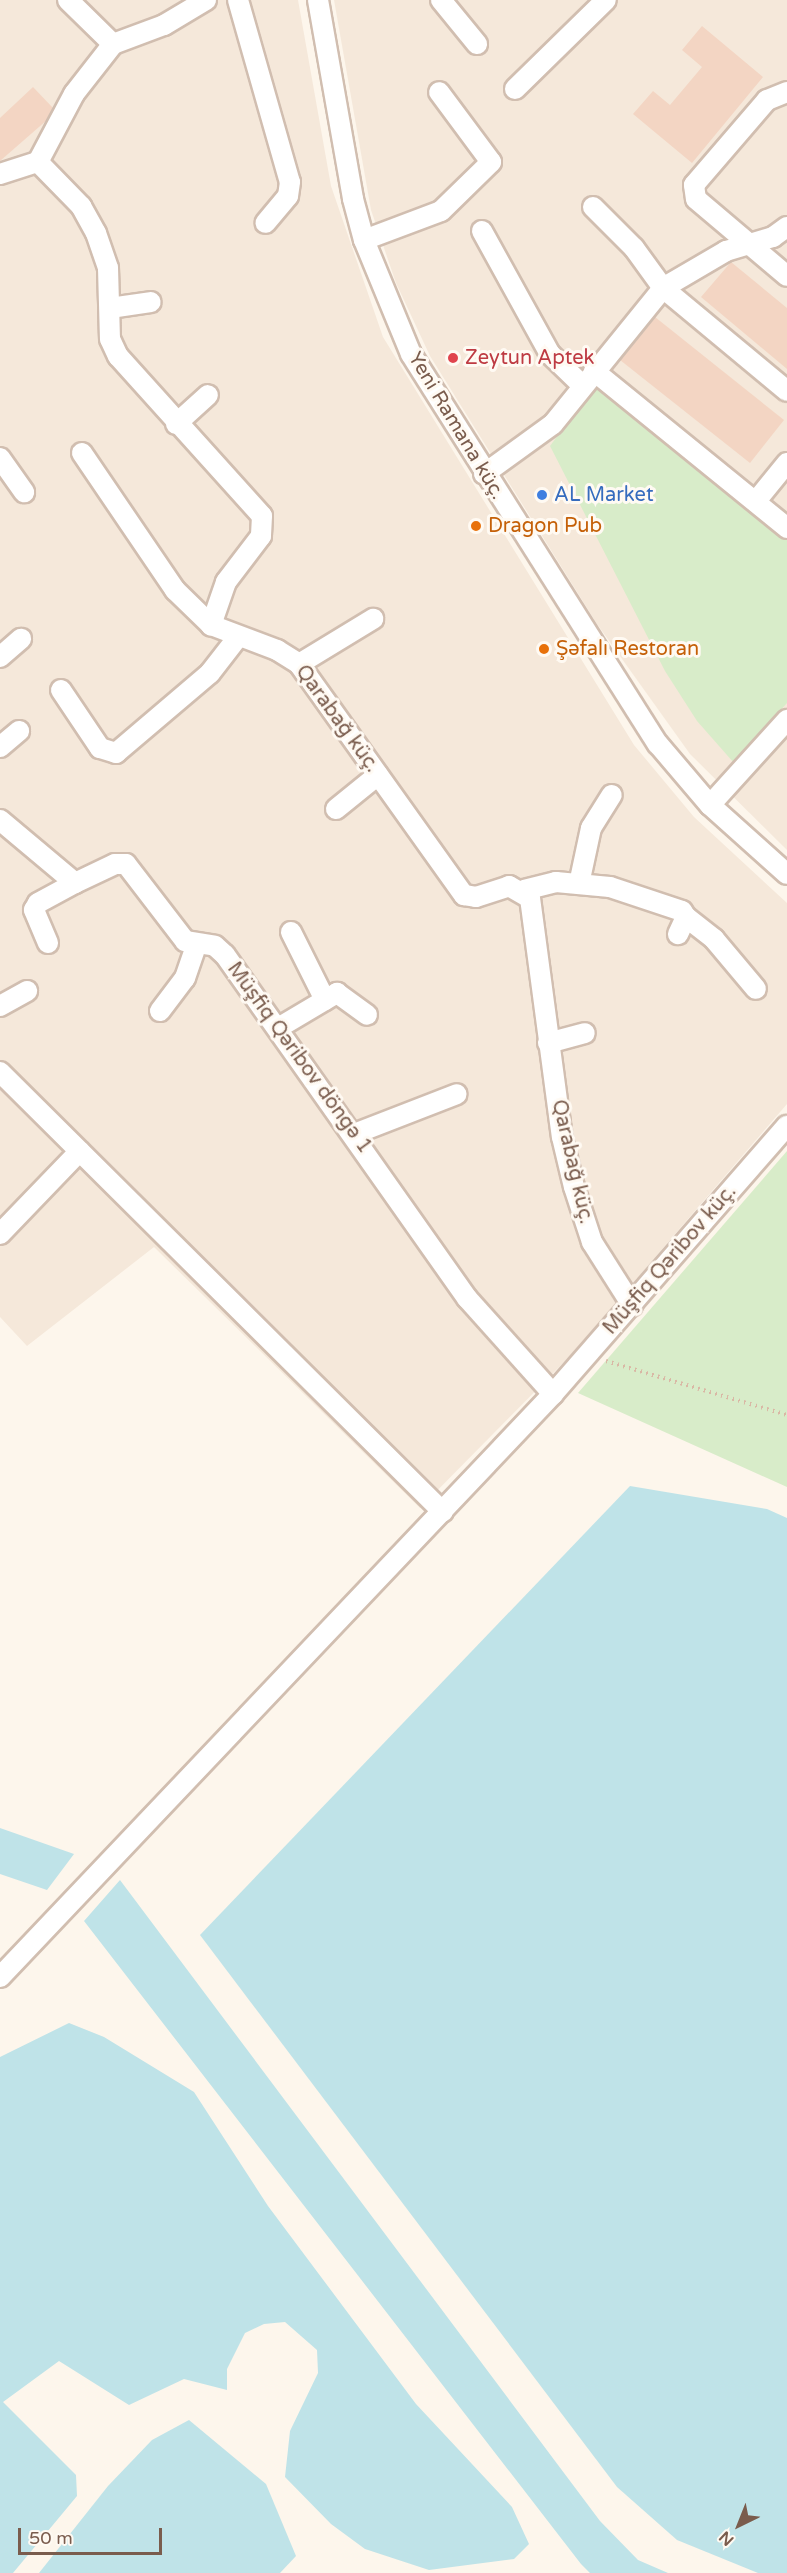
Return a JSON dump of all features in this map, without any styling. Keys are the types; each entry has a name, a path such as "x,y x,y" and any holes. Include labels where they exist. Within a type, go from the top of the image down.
{"street":[{"path":"68,0 113,44"},
{"path":"0,174 38,162 74,94 113,44 164,25 206,0"},
{"path":"238,0 290,182 288,196 265,223"},
{"name":"Yeni Ramana küç.","path":"318,0 364,240 411,354 484,474 658,744 710,805 787,873"},
{"path":"441,0 477,44"},
{"path":"515,88 606,0"},
{"path":"364,240 441,211 491,162 439,92"},
{"path":"787,92 767,100 694,185 696,199 787,276"},
{"path":"38,162 90,219 108,268 110,339 118,356 176,424 262,516 264,526 226,582 211,625 175,590 82,453"},
{"path":"592,207 634,248 663,288 787,391"},
{"path":"484,474 540,436 663,288 726,251 751,245 787,227"},
{"path":"482,231 550,354 588,378 756,501 787,528"},
{"path":"110,308 151,302"},
{"path":"176,424 208,395"},
{"path":"0,458 24,492"},
{"path":"756,501 787,463"},
{"path":"299,664 373,619"},
{"name":"Qarabağ küç.","path":"211,625 277,650 299,664 464,895 476,897 509,886 524,890 533,908 548,1042 574,1188 592,1242 632,1305"},
{"path":"61,690 100,748 116,753 210,673 238,637"},
{"path":"0,657 21,639"},
{"path":"710,805 787,720"},
{"path":"0,747 19,732"},
{"path":"336,809 378,775"},
{"path":"579,884 591,828 612,795"},
{"path":"0,819 75,883 38,903 34,910 48,943"},
{"name":"Müşfiq Qəribov döngə 1","path":"75,883 115,864 126,864 185,941 196,946 215,946 225,955 354,1134 467,1298 553,1394"},
{"path":"524,890 556,882 610,887 672,906 682,926 714,939 756,989"},
{"path":"291,932 325,1000"},
{"path":"160,1011 185,978 196,946"},
{"path":"0,1006 27,991"},
{"path":"278,1028 337,993 367,1015"},
{"path":"548,1042 585,1033"},
{"path":"0,1072 443,1512"},
{"path":"354,1134 458,1094"},
{"name":"Müşfiq Qəribov küç.","path":"0,1977 553,1394 787,1126"},
{"path":"0,1234 80,1151"}],"path":[{"path":"605,1361 787,1415"}],"shaded area":[{"path":"0,0 298,0 331,186 383,337 634,745 694,817 787,903 787,1104 570,1356 420,1508 154,1247 27,1346 0,1317"},
{"path":"334,0 787,0 787,850 690,754 597,624 430,356 396,283 371,210"}],"green space":[{"path":"598,381 787,540 787,703 734,763 697,721 665,671 550,446"},
{"path":"787,1151 787,1487 578,1393"}],"water":[{"path":"630,1486 767,1509 787,1518 787,2573 758,2573 677,2540 617,2487 200,1935"},
{"path":"0,1828 74,1854 47,1890 0,1874"},
{"path":"120,1880 600,2521 638,2560 668,2573 590,2573 581,2564 84,1921"},
{"path":"69,2023 104,2037 194,2092 268,2206 416,2404 512,2507 529,2544 514,2559 429,2570 365,2549 331,2524 285,2477 290,2431 318,2373 317,2350 285,2322 264,2324 245,2333 227,2369 227,2390 184,2379 129,2405 59,2361 3,2402 76,2475 77,2496 13,2573 0,2573 0,2057"},
{"path":"189,2420 266,2484 296,2556 280,2573 39,2573 108,2486 152,2440"}],"building":[{"path":"702,26 763,77 692,163 633,114 653,91 670,105 702,67 682,50"},
{"path":"33,87 53,108 47,120 0,161 0,118"},
{"path":"731,262 787,308 787,369 701,297"},
{"path":"655,317 784,420 750,463 620,360"}],"place":[{"name":"Zeytun Aptek","path":"453,358"},
{"name":"AL Market","path":"542,495"},
{"name":"Dragon Pub","path":"476,526"},
{"name":"Şəfalı Restoran","path":"544,649"}]}
